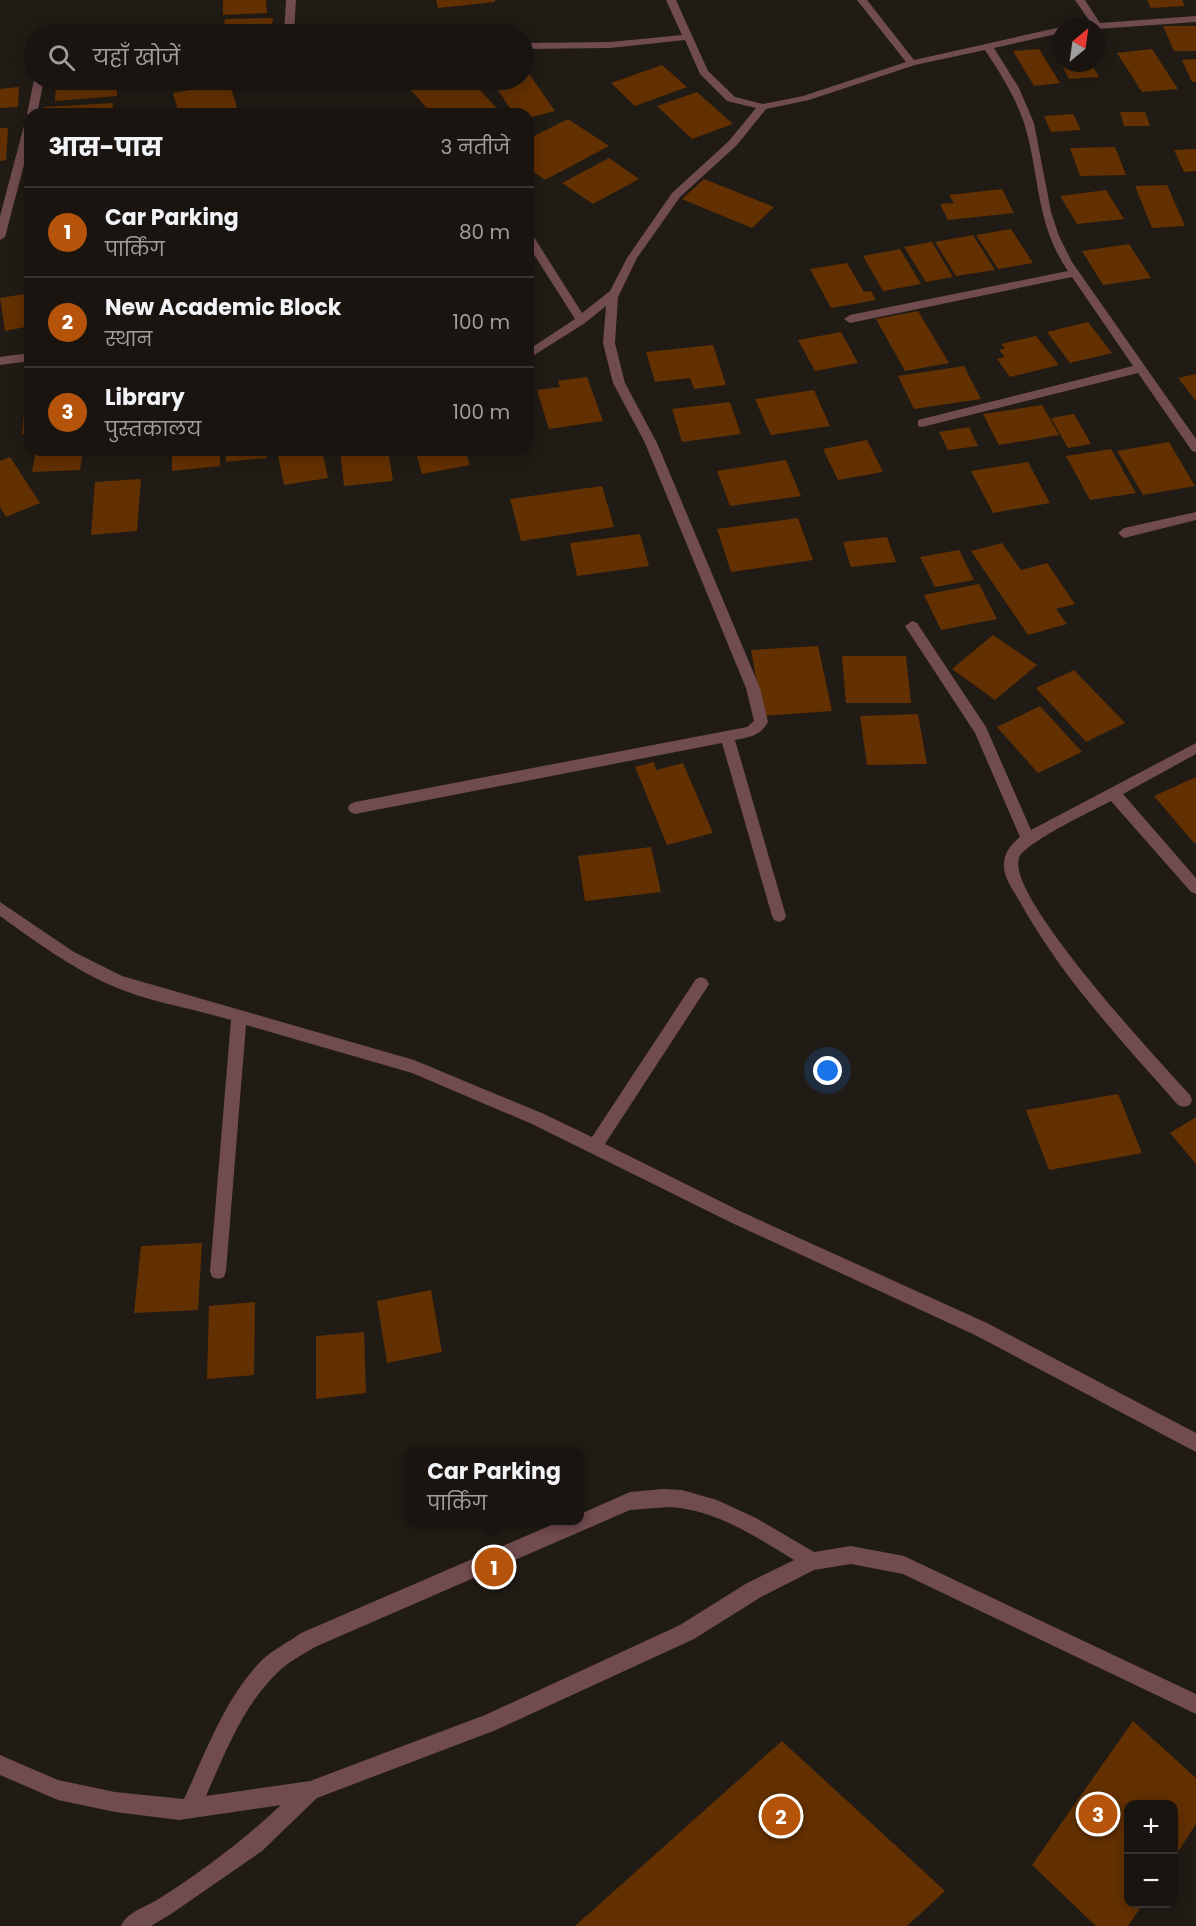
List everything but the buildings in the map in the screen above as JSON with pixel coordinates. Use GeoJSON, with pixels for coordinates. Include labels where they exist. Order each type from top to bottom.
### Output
{"type":"FeatureCollection","features":[{"type":"Feature","properties":{"kind":"street"},"geometry":{"type":"LineString","coordinates":[[290,24],[291,0]]}},
{"type":"Feature","properties":{"kind":"street"},"geometry":{"type":"LineString","coordinates":[[671,0],[704,72],[731,99],[763,107],[805,98],[912,63],[1052,32]]}},
{"type":"Feature","properties":{"kind":"street"},"geometry":{"type":"LineString","coordinates":[[862,0],[912,63]]}},
{"type":"Feature","properties":{"kind":"street"},"geometry":{"type":"LineString","coordinates":[[1080,0],[1092,18]]}},
{"type":"Feature","properties":{"kind":"street"},"geometry":{"type":"LineString","coordinates":[[1106,24],[1196,19]]}},
{"type":"Feature","properties":{"kind":"street"},"geometry":{"type":"LineString","coordinates":[[534,46],[610,45],[687,37]]}},
{"type":"Feature","properties":{"kind":"street"},"geometry":{"type":"LineString","coordinates":[[988,46],[1014,88],[1029,123],[1046,212],[1054,236],[1074,273],[1196,448]]}},
{"type":"Feature","properties":{"kind":"street"},"geometry":{"type":"LineString","coordinates":[[33,108],[37,90]]}},
{"type":"Feature","properties":{"kind":"street"},"geometry":{"type":"LineString","coordinates":[[355,808],[727,737],[750,732],[761,722],[753,688],[651,443],[619,383],[609,343],[614,293],[632,258],[665,208],[686,183],[734,143],[763,107]]}},
{"type":"Feature","properties":{"kind":"street"},"geometry":{"type":"LineString","coordinates":[[0,237],[24,145]]}},
{"type":"Feature","properties":{"kind":"street"},"geometry":{"type":"LineString","coordinates":[[534,245],[582,320]]}},
{"type":"Feature","properties":{"kind":"street"},"geometry":{"type":"LineString","coordinates":[[850,319],[1074,273]]}},
{"type":"Feature","properties":{"kind":"street"},"geometry":{"type":"LineString","coordinates":[[534,351],[582,320],[614,293]]}},
{"type":"Feature","properties":{"kind":"street"},"geometry":{"type":"LineString","coordinates":[[0,361],[24,358]]}},
{"type":"Feature","properties":{"kind":"street"},"geometry":{"type":"LineString","coordinates":[[922,423],[1142,368]]}},
{"type":"Feature","properties":{"kind":"street"},"geometry":{"type":"LineString","coordinates":[[1124,533],[1196,516]]}},
{"type":"Feature","properties":{"kind":"street"},"geometry":{"type":"LineString","coordinates":[[912,626],[981,731],[1028,839]]}},
{"type":"Feature","properties":{"kind":"street"},"geometry":{"type":"LineString","coordinates":[[727,737],[779,916]]}},
{"type":"Feature","properties":{"kind":"street"},"geometry":{"type":"LineString","coordinates":[[1184,1100],[1074,974],[1041,929],[1014,876],[1011,862],[1014,850],[1028,839],[1196,748]]}},
{"type":"Feature","properties":{"kind":"street"},"geometry":{"type":"LineString","coordinates":[[1113,793],[1196,888]]}},
{"type":"Feature","properties":{"kind":"street"},"geometry":{"type":"LineString","coordinates":[[0,908],[69,957],[117,981],[414,1067],[538,1119],[738,1218],[981,1329],[1196,1443]]}},
{"type":"Feature","properties":{"kind":"street"},"geometry":{"type":"LineString","coordinates":[[595,1146],[701,984]]}},
{"type":"Feature","properties":{"kind":"street"},"geometry":{"type":"LineString","coordinates":[[218,1271],[239,1016]]}},
{"type":"Feature","properties":{"kind":"street"},"geometry":{"type":"LineString","coordinates":[[584,1521],[630,1501],[680,1498],[749,1522],[812,1561]]}},
{"type":"Feature","properties":{"kind":"street"},"geometry":{"type":"LineString","coordinates":[[190,1809],[236,1713],[255,1682],[272,1664],[309,1640],[575,1525]]}},
{"type":"Feature","properties":{"kind":"street"},"geometry":{"type":"LineString","coordinates":[[0,1765],[58,1790],[116,1802],[179,1810],[310,1791],[499,1718],[687,1632],[754,1590],[812,1561],[851,1555],[904,1565],[1196,1704]]}},
{"type":"Feature","properties":{"kind":"street"},"geometry":{"type":"LineString","coordinates":[[131,1926],[164,1907],[255,1844],[310,1791]]}},
{"type":"Feature","properties":{"kind":"place","name":"Car Parking"},"geometry":{"type":"Point","coordinates":[494,1567]}},
{"type":"Feature","properties":{"kind":"place","name":"Library"},"geometry":{"type":"Point","coordinates":[1098,1814]}},
{"type":"Feature","properties":{"kind":"place","name":"New Academic Block"},"geometry":{"type":"Point","coordinates":[781,1816]}}]}
